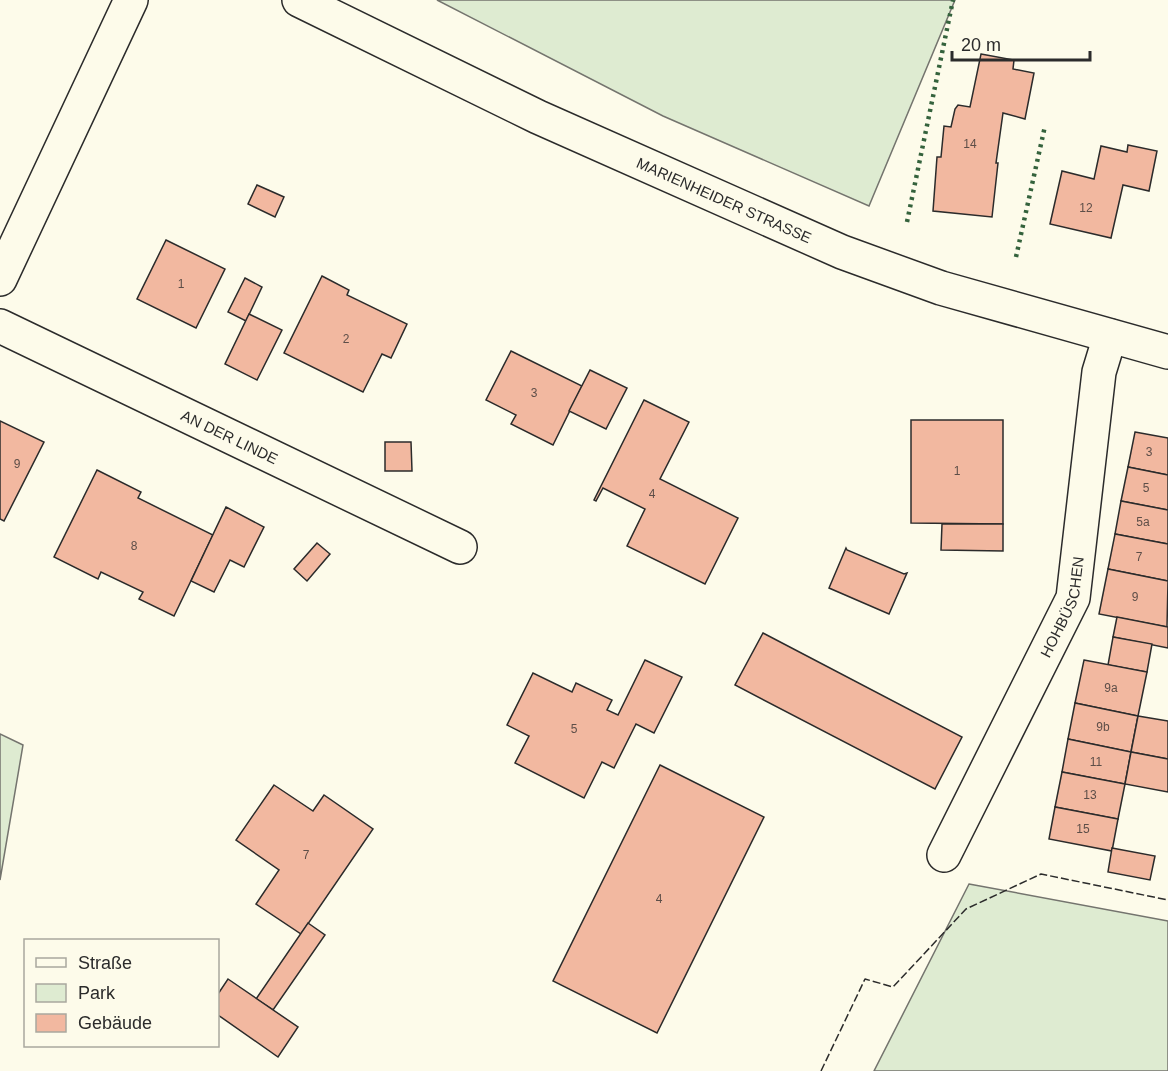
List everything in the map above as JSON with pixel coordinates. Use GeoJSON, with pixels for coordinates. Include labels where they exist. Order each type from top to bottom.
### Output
{"type":"FeatureCollection","features":[{"type":"Feature","properties":{"kind":"street"},"geometry":{"type":"LineString","coordinates":[[0,279],[131,0]]}},
{"type":"Feature","properties":{"kind":"street","name":"MARIENHEIDER STRASSE"},"geometry":{"type":"LineString","coordinates":[[299,0],[538,117],[842,252],[941,288],[1168,352]]}},
{"type":"Feature","properties":{"kind":"street","name":"AN DER LINDE"},"geometry":{"type":"LineString","coordinates":[[0,326],[460,547]]}},
{"type":"Feature","properties":{"kind":"street","name":"HOHBÜSCHEN"},"geometry":{"type":"LineString","coordinates":[[944,855],[1073,598],[1099,372],[1110,336]]}},
{"type":"Feature","properties":{"kind":"green space"},"geometry":{"type":"Polygon","coordinates":[[[437,0],[955,0],[869,206],[663,116],[437,0]]]}},
{"type":"Feature","properties":{"kind":"green space"},"geometry":{"type":"Polygon","coordinates":[[[0,734],[23,745],[0,880],[0,734]]]}},
{"type":"Feature","properties":{"kind":"green space"},"geometry":{"type":"Polygon","coordinates":[[[969,884],[1168,921],[1168,1071],[874,1071],[969,884]]]}},
{"type":"Feature","properties":{"kind":"building"},"geometry":{"type":"Polygon","coordinates":[[[981,54],[1014,60],[1013,69],[1034,73],[1025,119],[1003,113],[992,217],[933,211],[937,157],[941,157],[944,126],[951,127],[958,105],[970,107],[981,54]]]}},
{"type":"Feature","properties":{"kind":"building"},"geometry":{"type":"Polygon","coordinates":[[[1128,145],[1157,151],[1149,191],[1123,185],[1111,238],[1050,224],[1062,171],[1094,179],[1101,146],[1127,152],[1128,145]]]}},
{"type":"Feature","properties":{"kind":"building"},"geometry":{"type":"Polygon","coordinates":[[[257,185],[284,197],[275,217],[248,204],[257,185]]]}},
{"type":"Feature","properties":{"kind":"building"},"geometry":{"type":"Polygon","coordinates":[[[166,240],[225,269],[196,328],[137,299],[166,240]]]}},
{"type":"Feature","properties":{"kind":"building"},"geometry":{"type":"Polygon","coordinates":[[[322,276],[349,290],[347,295],[407,324],[391,358],[382,354],[363,392],[284,353],[322,276]]]}},
{"type":"Feature","properties":{"kind":"building"},"geometry":{"type":"Polygon","coordinates":[[[245,278],[262,287],[246,321],[228,312],[245,278]]]}},
{"type":"Feature","properties":{"kind":"building"},"geometry":{"type":"Polygon","coordinates":[[[249,314],[282,330],[257,380],[225,364],[249,314]]]}},
{"type":"Feature","properties":{"kind":"building"},"geometry":{"type":"Polygon","coordinates":[[[511,351],[582,386],[553,445],[511,424],[516,415],[486,400],[511,351]]]}},
{"type":"Feature","properties":{"kind":"building"},"geometry":{"type":"Polygon","coordinates":[[[590,370],[627,388],[606,429],[569,411],[590,370]]]}},
{"type":"Feature","properties":{"kind":"building"},"geometry":{"type":"Polygon","coordinates":[[[644,400],[689,422],[660,479],[738,518],[705,584],[627,546],[645,509],[603,488],[596,501],[594,500],[644,400]]]}},
{"type":"Feature","properties":{"kind":"building"},"geometry":{"type":"Polygon","coordinates":[[[911,420],[1003,420],[1003,524],[911,523],[911,420]]]}},
{"type":"Feature","properties":{"kind":"building"},"geometry":{"type":"Polygon","coordinates":[[[0,421],[44,442],[4,521],[0,519],[0,421]]]}},
{"type":"Feature","properties":{"kind":"building"},"geometry":{"type":"Polygon","coordinates":[[[1135,432],[1168,438],[1168,475],[1128,467],[1135,432]]]}},
{"type":"Feature","properties":{"kind":"building"},"geometry":{"type":"Polygon","coordinates":[[[385,442],[411,442],[412,471],[385,471],[385,442]]]}},
{"type":"Feature","properties":{"kind":"building"},"geometry":{"type":"Polygon","coordinates":[[[1128,467],[1168,475],[1168,510],[1121,501],[1128,467]]]}},
{"type":"Feature","properties":{"kind":"building"},"geometry":{"type":"Polygon","coordinates":[[[97,470],[141,492],[138,498],[213,535],[174,616],[139,599],[143,592],[101,572],[98,579],[54,557],[97,470]]]}},
{"type":"Feature","properties":{"kind":"building"},"geometry":{"type":"Polygon","coordinates":[[[1121,501],[1168,510],[1168,544],[1115,534],[1121,501]]]}},
{"type":"Feature","properties":{"kind":"building"},"geometry":{"type":"Polygon","coordinates":[[[226,507],[264,527],[244,567],[230,560],[214,592],[191,581],[226,507]]]}},
{"type":"Feature","properties":{"kind":"building"},"geometry":{"type":"Polygon","coordinates":[[[942,524],[1003,524],[1003,551],[941,550],[942,524]]]}},
{"type":"Feature","properties":{"kind":"building"},"geometry":{"type":"Polygon","coordinates":[[[1115,534],[1168,544],[1168,581],[1108,569],[1115,534]]]}},
{"type":"Feature","properties":{"kind":"building"},"geometry":{"type":"Polygon","coordinates":[[[317,543],[330,554],[307,581],[294,569],[317,543]]]}},
{"type":"Feature","properties":{"kind":"building"},"geometry":{"type":"Polygon","coordinates":[[[846,548],[904,574],[907,573],[889,614],[829,588],[846,548]]]}},
{"type":"Feature","properties":{"kind":"building"},"geometry":{"type":"Polygon","coordinates":[[[1108,569],[1168,581],[1167,627],[1099,614],[1108,569]]]}},
{"type":"Feature","properties":{"kind":"building"},"geometry":{"type":"Polygon","coordinates":[[[1117,617],[1168,627],[1168,648],[1113,637],[1117,617]]]}},
{"type":"Feature","properties":{"kind":"building"},"geometry":{"type":"Polygon","coordinates":[[[763,633],[962,737],[935,789],[735,685],[763,633]]]}},
{"type":"Feature","properties":{"kind":"building"},"geometry":{"type":"Polygon","coordinates":[[[1113,637],[1152,644],[1147,672],[1108,665],[1113,637]]]}},
{"type":"Feature","properties":{"kind":"building"},"geometry":{"type":"Polygon","coordinates":[[[645,660],[682,677],[654,733],[636,724],[614,768],[602,762],[584,798],[515,763],[529,736],[507,725],[533,673],[572,692],[576,683],[612,700],[607,710],[618,715],[645,660]]]}},
{"type":"Feature","properties":{"kind":"building"},"geometry":{"type":"Polygon","coordinates":[[[1084,660],[1147,672],[1138,716],[1075,703],[1084,660]]]}},
{"type":"Feature","properties":{"kind":"building"},"geometry":{"type":"Polygon","coordinates":[[[1075,703],[1138,716],[1131,752],[1068,739],[1075,703]]]}},
{"type":"Feature","properties":{"kind":"building"},"geometry":{"type":"Polygon","coordinates":[[[1138,716],[1168,721],[1168,759],[1131,752],[1138,716]]]}},
{"type":"Feature","properties":{"kind":"building"},"geometry":{"type":"Polygon","coordinates":[[[1068,739],[1131,752],[1125,784],[1062,772],[1068,739]]]}},
{"type":"Feature","properties":{"kind":"building"},"geometry":{"type":"Polygon","coordinates":[[[1131,752],[1168,759],[1168,792],[1125,784],[1131,752]]]}},
{"type":"Feature","properties":{"kind":"building"},"geometry":{"type":"Polygon","coordinates":[[[660,765],[764,817],[657,1033],[553,981],[660,765]]]}},
{"type":"Feature","properties":{"kind":"building"},"geometry":{"type":"Polygon","coordinates":[[[1062,772],[1125,784],[1118,819],[1055,807],[1062,772]]]}},
{"type":"Feature","properties":{"kind":"building"},"geometry":{"type":"Polygon","coordinates":[[[274,785],[313,811],[324,795],[373,829],[301,934],[256,904],[279,870],[236,840],[274,785]]]}},
{"type":"Feature","properties":{"kind":"building"},"geometry":{"type":"Polygon","coordinates":[[[1055,807],[1118,819],[1112,851],[1049,839],[1055,807]]]}},
{"type":"Feature","properties":{"kind":"building"},"geometry":{"type":"Polygon","coordinates":[[[1112,848],[1155,856],[1150,880],[1108,872],[1112,848]]]}},
{"type":"Feature","properties":{"kind":"building"},"geometry":{"type":"Polygon","coordinates":[[[308,923],[325,935],[273,1010],[256,999],[308,923]]]}},
{"type":"Feature","properties":{"kind":"building"},"geometry":{"type":"Polygon","coordinates":[[[228,979],[298,1027],[278,1057],[219,1016],[219,992],[228,979]]]}},
{"type":"Feature","properties":{"kind":"hedge"},"geometry":{"type":"LineString","coordinates":[[907,222],[953,0]]}},
{"type":"Feature","properties":{"kind":"hedge"},"geometry":{"type":"LineString","coordinates":[[1016,257],[1045,126]]}},
{"type":"Feature","properties":{"kind":"fence"},"geometry":{"type":"LineString","coordinates":[[821,1071],[865,979],[893,987],[966,909],[1041,874],[1168,900]]}}]}
